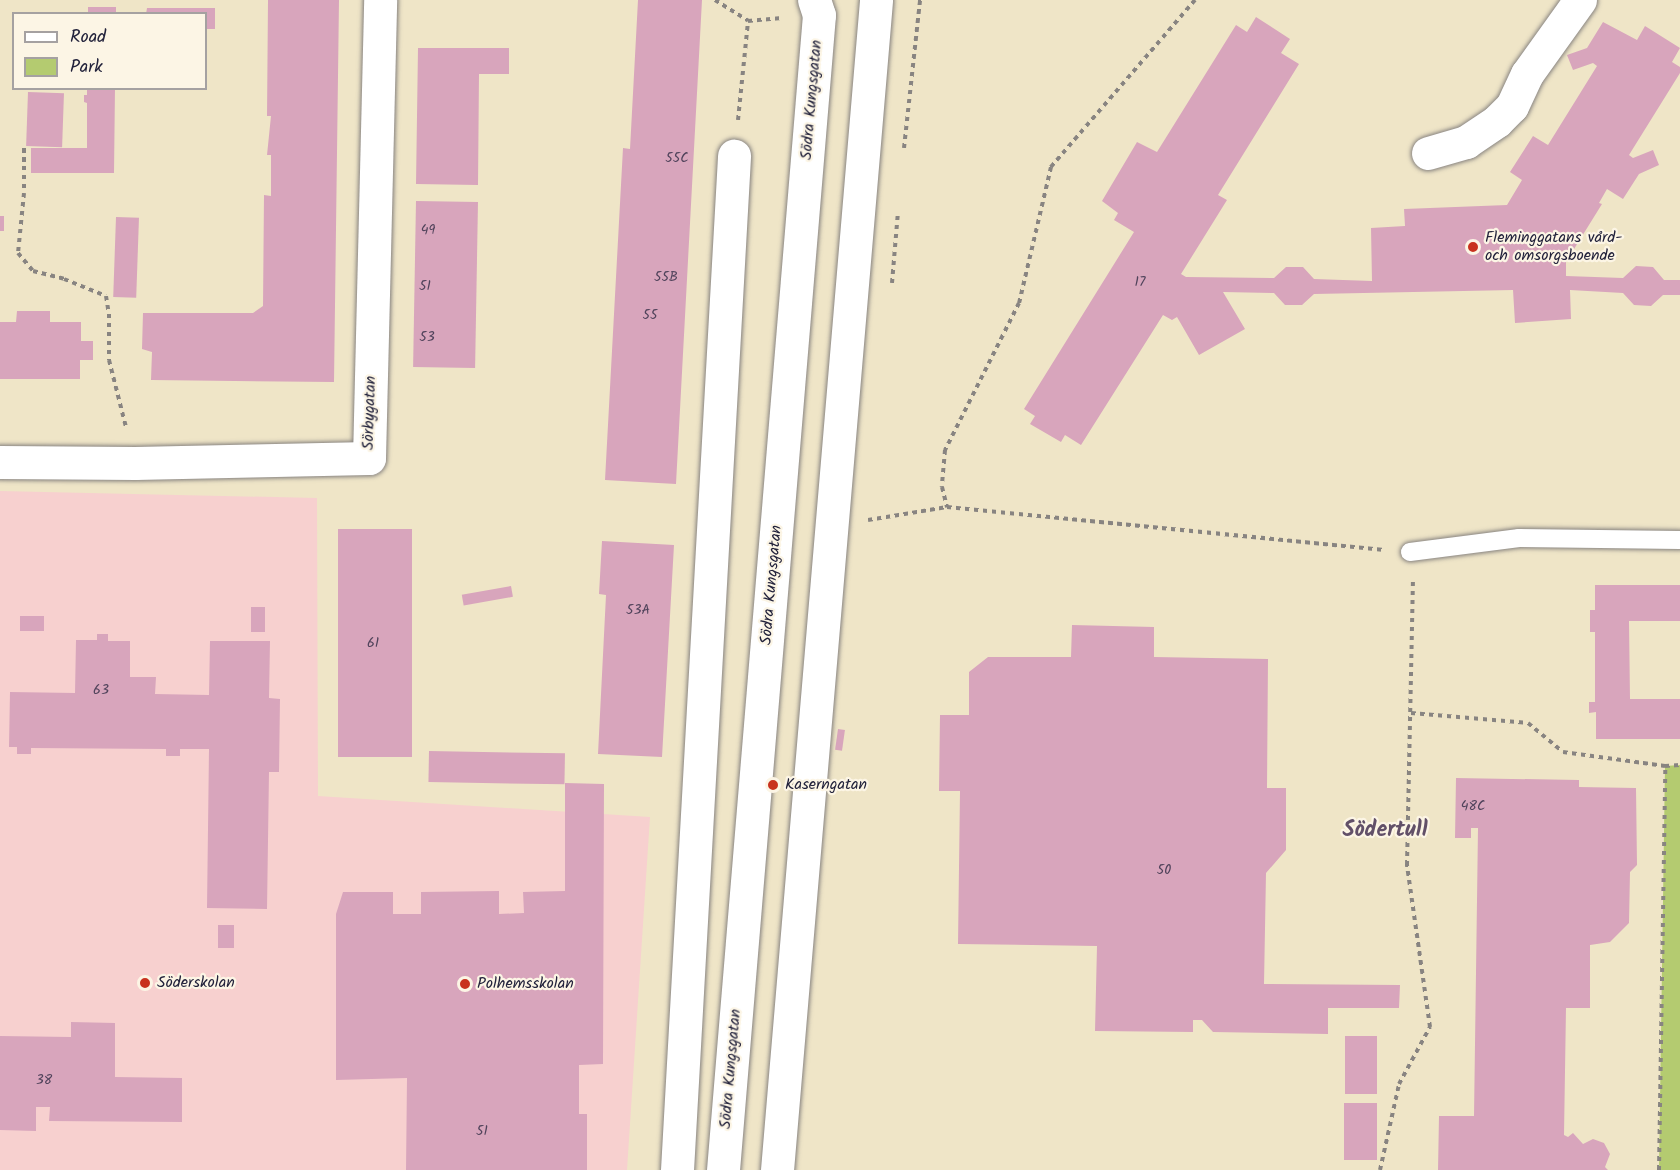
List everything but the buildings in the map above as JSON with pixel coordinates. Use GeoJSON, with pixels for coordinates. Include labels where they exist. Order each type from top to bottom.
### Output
{"type":"FeatureCollection","features":[{"type":"Feature","properties":{"kind":"main road","name":"Sörbygatan"},"geometry":{"type":"LineString","coordinates":[[0,462],[135,463],[369,458],[380,0]]}},
{"type":"Feature","properties":{"kind":"main road","name":"Södra Kungsgatan"},"geometry":{"type":"LineString","coordinates":[[723,1170],[819,15],[814,0]]}},
{"type":"Feature","properties":{"kind":"main road"},"geometry":{"type":"LineString","coordinates":[[777,1170],[876,0]]}},
{"type":"Feature","properties":{"kind":"main road"},"geometry":{"type":"LineString","coordinates":[[1428,153],[1466,142],[1505,114],[1512,106],[1527,74],[1580,0]]}},
{"type":"Feature","properties":{"kind":"main road"},"geometry":{"type":"LineString","coordinates":[[677,1170],[734,156]]}},
{"type":"Feature","properties":{"kind":"lane"},"geometry":{"type":"LineString","coordinates":[[1410,552],[1519,538],[1680,540]]}},
{"type":"Feature","properties":{"kind":"path"},"geometry":{"type":"LineString","coordinates":[[716,0],[748,21]]}},
{"type":"Feature","properties":{"kind":"path"},"geometry":{"type":"LineString","coordinates":[[947,507],[942,487],[945,450],[1019,303],[1051,167],[1195,0]]}},
{"type":"Feature","properties":{"kind":"path"},"geometry":{"type":"LineString","coordinates":[[24,148],[24,193],[18,253],[33,271],[64,279],[106,296],[109,314],[109,360],[135,463]]}},
{"type":"Feature","properties":{"kind":"path"},"geometry":{"type":"LineString","coordinates":[[868,520],[947,507],[1410,552],[1414,586],[1407,865],[1430,1027],[1399,1084],[1380,1170]]}},
{"type":"Feature","properties":{"kind":"path"},"geometry":{"type":"LineString","coordinates":[[1411,713],[1528,723],[1563,752],[1665,766],[1680,765]]}},
{"type":"Feature","properties":{"kind":"path"},"geometry":{"type":"LineString","coordinates":[[1659,1170],[1665,766]]}},
{"type":"Feature","properties":{"kind":"shaded area","name":"Söderskolan"},"geometry":{"type":"Polygon","coordinates":[[[0,491],[317,498],[318,796],[650,817],[627,1170],[0,1170],[0,491]]]}},
{"type":"Feature","properties":{"kind":"green space"},"geometry":{"type":"Polygon","coordinates":[[[1680,765],[1680,1170],[1659,1170],[1665,766],[1680,765]]]}},
{"type":"Feature","properties":{"kind":"place","name":"Fleminggatans vård- och omsorgsboende"},"geometry":{"type":"Point","coordinates":[1473,247]}},
{"type":"Feature","properties":{"kind":"place","name":"Kaserngatan"},"geometry":{"type":"Point","coordinates":[773,785]}},
{"type":"Feature","properties":{"kind":"place","name":"Söderskolan"},"geometry":{"type":"Point","coordinates":[145,983]}},
{"type":"Feature","properties":{"kind":"place","name":"Polhemsskolan"},"geometry":{"type":"Point","coordinates":[465,984]}},
{"type":"Feature","properties":{"kind":"district","name":"Södertull"},"geometry":{"type":"Point","coordinates":[1385,831]}}]}
